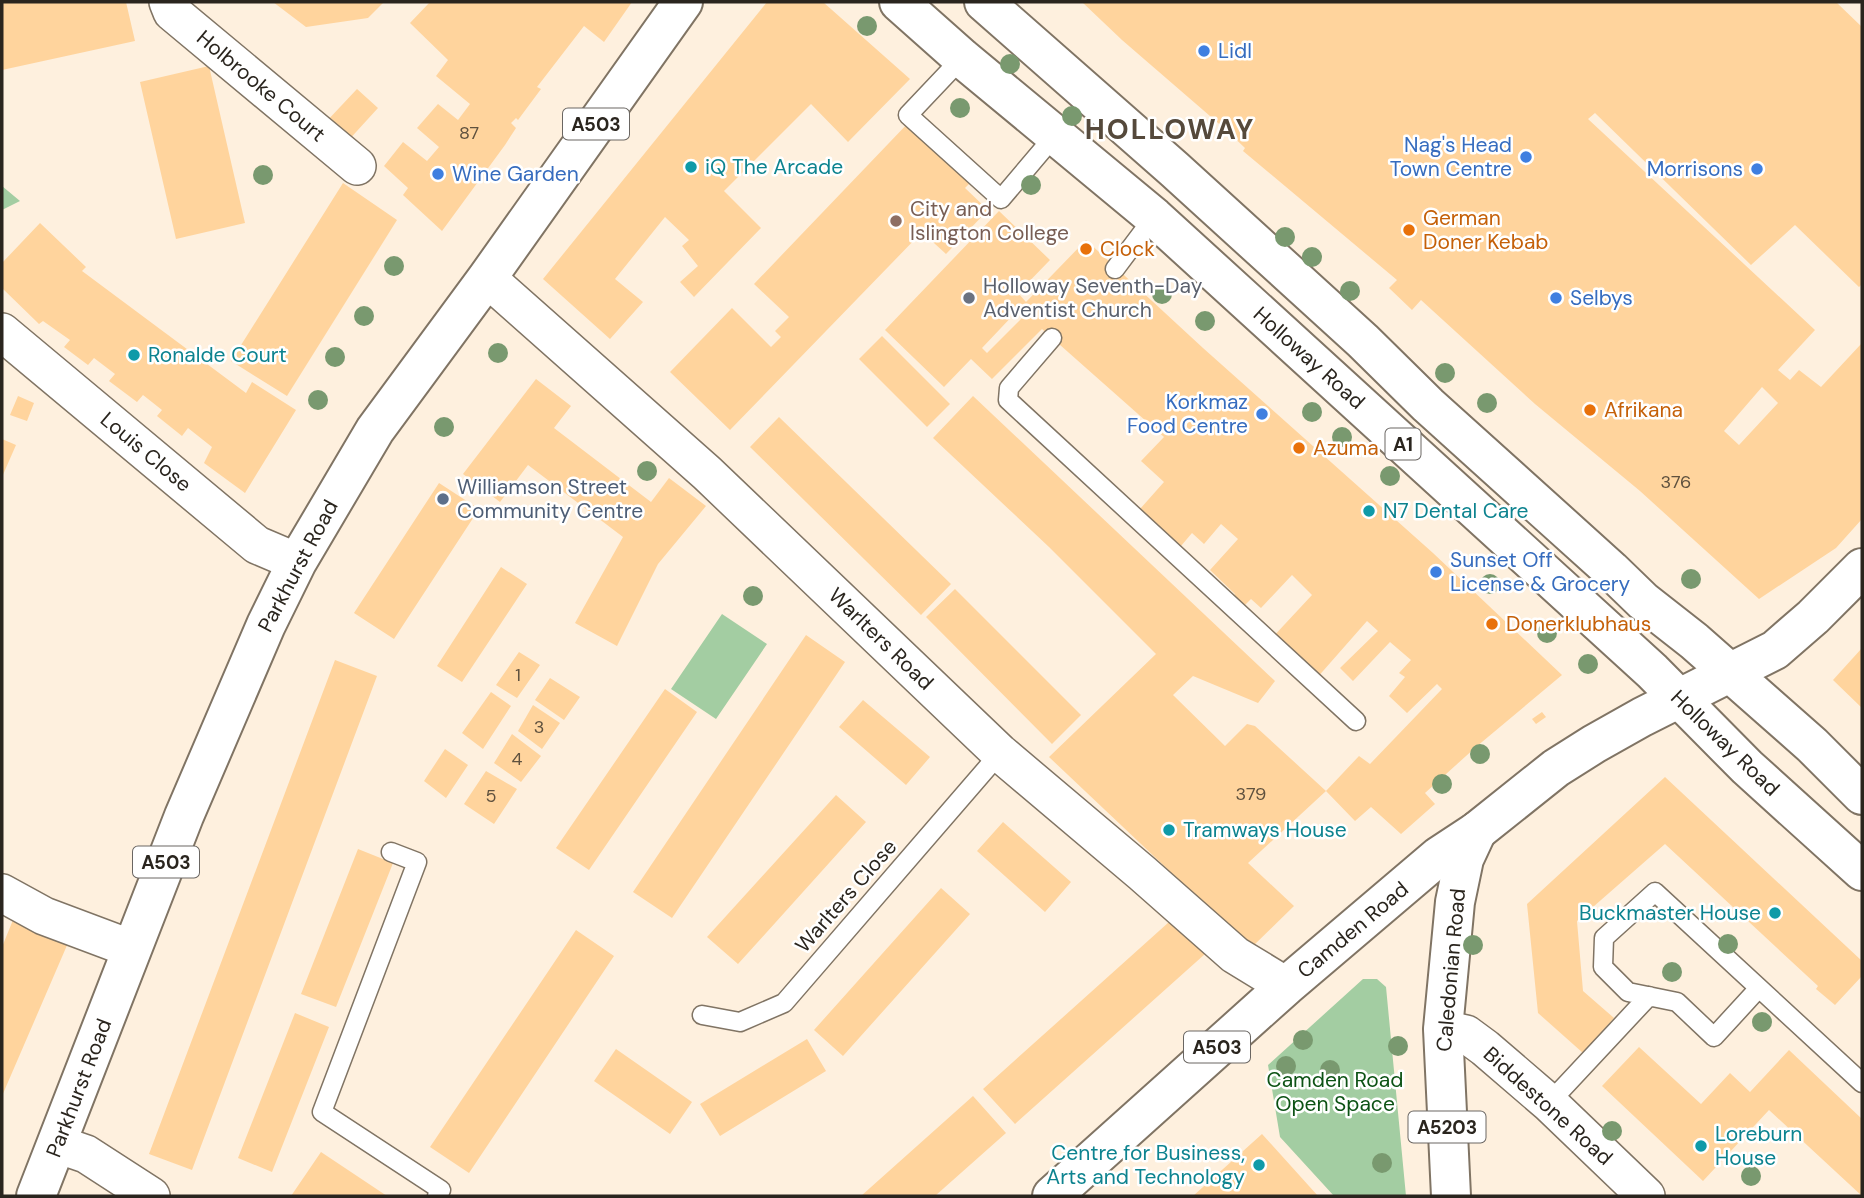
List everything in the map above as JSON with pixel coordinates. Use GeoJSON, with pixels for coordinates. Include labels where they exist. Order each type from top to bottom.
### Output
{"type":"FeatureCollection","features":[{"type":"Feature","properties":{"kind":"main road","name":"Parkhurst Road"},"geometry":{"type":"LineString","coordinates":[[36,1196],[225,719],[297,562],[375,429],[487,278],[683,2]]}},
{"type":"Feature","properties":{"kind":"main road","name":"Holloway Road"},"geometry":{"type":"LineString","coordinates":[[899,2],[962,58],[1154,216],[1652,671],[1747,767],[1862,871]]}},
{"type":"Feature","properties":{"kind":"main road","name":"A1"},"geometry":{"type":"LineString","coordinates":[[984,2],[1354,332],[1428,405],[1643,601],[1694,641],[1812,745],[1862,794]]}},
{"type":"Feature","properties":{"kind":"main road","name":"A503"},"geometry":{"type":"LineString","coordinates":[[1680,699],[1775,650],[1862,568]]}},
{"type":"Feature","properties":{"kind":"main road","name":"Camden Road"},"geometry":{"type":"LineString","coordinates":[[1052,1196],[1286,986],[1439,856],[1477,831],[1566,762],[1642,717],[1680,699]]}},
{"type":"Feature","properties":{"kind":"main road","name":"Caledonian Road"},"geometry":{"type":"LineString","coordinates":[[1451,1196],[1443,1029],[1455,902],[1461,872],[1477,831]]}},
{"type":"Feature","properties":{"kind":"street","name":"Holbrooke Court"},"geometry":{"type":"LineString","coordinates":[[168,2],[173,12],[357,166]]}},
{"type":"Feature","properties":{"kind":"street","name":"Warlters Road"},"geometry":{"type":"LineString","coordinates":[[487,278],[707,473],[1000,753],[1235,955],[1286,986]]}},
{"type":"Feature","properties":{"kind":"street","name":"Louis Close"},"geometry":{"type":"LineString","coordinates":[[2,332],[257,545],[297,562]]}},
{"type":"Feature","properties":{"kind":"street"},"geometry":{"type":"LineString","coordinates":[[2,893],[44,916],[132,949]]}},
{"type":"Feature","properties":{"kind":"street","name":"Biddestone Road"},"geometry":{"type":"LineString","coordinates":[[1443,1029],[1466,1034],[1549,1103],[1646,1196]]}},
{"type":"Feature","properties":{"kind":"street"},"geometry":{"type":"LineString","coordinates":[[57,1144],[86,1154],[150,1196]]}},
{"type":"Feature","properties":{"kind":"lane"},"geometry":{"type":"LineString","coordinates":[[962,58],[908,115],[1001,199],[1056,134]]}},
{"type":"Feature","properties":{"kind":"lane"},"geometry":{"type":"LineString","coordinates":[[1115,269],[1154,216]]}},
{"type":"Feature","properties":{"kind":"lane"},"geometry":{"type":"LineString","coordinates":[[1052,338],[1009,388],[1009,400],[1356,721]]}},
{"type":"Feature","properties":{"kind":"lane","name":"Warlters Close"},"geometry":{"type":"LineString","coordinates":[[702,1015],[740,1021],[784,1003],[1000,753]]}},
{"type":"Feature","properties":{"kind":"lane"},"geometry":{"type":"LineString","coordinates":[[391,852],[417,862],[322,1112],[441,1190],[437,1196]]}},
{"type":"Feature","properties":{"kind":"lane"},"geometry":{"type":"LineString","coordinates":[[1758,989],[1714,1037],[1677,1002],[1628,992],[1603,967],[1604,938],[1655,892],[1862,1083]]}},
{"type":"Feature","properties":{"kind":"lane"},"geometry":{"type":"LineString","coordinates":[[1549,1103],[1649,996]]}},
{"type":"Feature","properties":{"kind":"green space"},"geometry":{"type":"Polygon","coordinates":[[[2,186],[20,201],[2,210],[2,186]]]}},
{"type":"Feature","properties":{"kind":"green space"},"geometry":{"type":"Polygon","coordinates":[[[722,614],[767,644],[716,719],[671,689],[722,614]]]}},
{"type":"Feature","properties":{"kind":"green space","name":"Camden Road Open Space"},"geometry":{"type":"Polygon","coordinates":[[[1363,979],[1377,979],[1386,987],[1406,1196],[1334,1196],[1280,1137],[1268,1065],[1363,979]]]}},
{"type":"Feature","properties":{"kind":"building"},"geometry":{"type":"Polygon","coordinates":[[[2,2],[126,2],[135,41],[2,70],[2,2]]]}},
{"type":"Feature","properties":{"kind":"building"},"geometry":{"type":"Polygon","coordinates":[[[273,2],[384,2],[368,18],[306,27],[273,2]]]}},
{"type":"Feature","properties":{"kind":"building"},"geometry":{"type":"Polygon","coordinates":[[[430,2],[632,2],[604,42],[584,26],[537,87],[541,89],[518,120],[516,118],[511,123],[516,128],[442,231],[403,195],[408,188],[384,166],[403,142],[427,161],[439,147],[417,128],[438,104],[458,120],[470,104],[436,76],[448,60],[410,23],[430,2]]]}},
{"type":"Feature","properties":{"kind":"building","name":"iQ The Arcade"},"geometry":{"type":"Polygon","coordinates":[[[767,2],[823,2],[910,79],[848,142],[811,104],[724,191],[761,228],[694,297],[680,282],[698,266],[682,246],[689,240],[665,217],[615,279],[643,302],[610,339],[543,279],[767,2]]]}},
{"type":"Feature","properties":{"kind":"building"},"geometry":{"type":"Polygon","coordinates":[[[1082,2],[1836,2],[1862,27],[1862,284],[1859,287],[1795,225],[1751,265],[1595,113],[1588,119],[1815,330],[1778,370],[1790,380],[1799,370],[1821,387],[1862,343],[1862,519],[1836,548],[1759,599],[1640,491],[1535,404],[1421,300],[1412,310],[1389,288],[1397,280],[1243,151],[1245,148],[1225,129],[1082,2]],[[1762,387],[1724,431],[1739,445],[1778,403],[1762,387]]]}},
{"type":"Feature","properties":{"kind":"building"},"geometry":{"type":"Polygon","coordinates":[[[209,66],[245,223],[176,239],[140,82],[209,66]]]}},
{"type":"Feature","properties":{"kind":"building"},"geometry":{"type":"Polygon","coordinates":[[[357,89],[378,108],[346,143],[325,123],[357,89]]]}},
{"type":"Feature","properties":{"kind":"building","name":"City and Islington College"},"geometry":{"type":"Polygon","coordinates":[[[911,120],[973,180],[965,188],[988,210],[946,254],[922,232],[730,430],[670,372],[732,308],[771,347],[781,337],[775,331],[789,317],[754,284],[911,120]]]}},
{"type":"Feature","properties":{"kind":"building"},"geometry":{"type":"Polygon","coordinates":[[[343,183],[397,220],[287,396],[231,361],[343,183]]]}},
{"type":"Feature","properties":{"kind":"building"},"geometry":{"type":"Polygon","coordinates":[[[999,211],[1050,260],[1018,293],[1026,302],[1086,240],[1433,553],[1562,675],[1425,793],[1435,804],[1401,834],[1371,807],[1355,821],[1326,791],[1359,756],[1370,764],[1442,689],[1437,684],[1407,713],[1389,696],[1405,677],[1399,673],[1411,660],[1390,642],[1353,681],[1340,668],[1378,631],[1367,621],[1316,679],[1271,639],[1312,595],[1292,575],[1261,608],[1251,599],[1243,607],[1232,598],[1235,594],[1210,570],[1238,539],[1221,524],[1204,544],[1192,533],[1181,546],[1140,509],[1164,482],[1141,461],[1164,437],[1042,329],[992,379],[971,359],[944,387],[885,330],[999,211]],[[1020,308],[982,348],[987,353],[1027,313],[1020,308]]]}},
{"type":"Feature","properties":{"kind":"building","name":"Ronalde Court"},"geometry":{"type":"Polygon","coordinates":[[[40,223],[86,267],[82,271],[246,393],[252,382],[296,410],[245,493],[204,463],[212,447],[188,428],[182,436],[157,416],[162,410],[143,395],[137,402],[109,381],[115,374],[94,358],[88,365],[64,347],[70,340],[43,321],[39,324],[2,288],[2,263],[40,223]]]}},
{"type":"Feature","properties":{"kind":"building"},"geometry":{"type":"Polygon","coordinates":[[[882,336],[950,404],[927,427],[859,359],[882,336]]]}},
{"type":"Feature","properties":{"kind":"building"},"geometry":{"type":"Polygon","coordinates":[[[536,379],[571,406],[554,428],[651,502],[669,478],[706,506],[658,564],[617,646],[575,623],[623,537],[528,465],[500,502],[463,474],[536,379]]]}},
{"type":"Feature","properties":{"kind":"building"},"geometry":{"type":"Polygon","coordinates":[[[18,396],[34,403],[27,421],[10,415],[18,396]]]}},
{"type":"Feature","properties":{"kind":"building"},"geometry":{"type":"Polygon","coordinates":[[[973,396],[1275,681],[1258,703],[1193,676],[1173,695],[1225,746],[1247,724],[1255,726],[1326,791],[1248,863],[1294,906],[1251,948],[1049,757],[1156,654],[1049,547],[933,438],[973,396]]]}},
{"type":"Feature","properties":{"kind":"building"},"geometry":{"type":"Polygon","coordinates":[[[779,417],[951,584],[921,615],[750,447],[779,417]]]}},
{"type":"Feature","properties":{"kind":"building"},"geometry":{"type":"Polygon","coordinates":[[[2,439],[16,445],[2,477],[2,439]]]}},
{"type":"Feature","properties":{"kind":"building"},"geometry":{"type":"Polygon","coordinates":[[[439,483],[479,509],[394,639],[354,613],[439,483]]]}},
{"type":"Feature","properties":{"kind":"building"},"geometry":{"type":"Polygon","coordinates":[[[501,567],[527,584],[462,682],[437,666],[501,567]]]}},
{"type":"Feature","properties":{"kind":"building"},"geometry":{"type":"Polygon","coordinates":[[[955,589],[1081,715],[1052,744],[926,617],[955,589]]]}},
{"type":"Feature","properties":{"kind":"building"},"geometry":{"type":"Polygon","coordinates":[[[806,635],[845,662],[672,918],[633,892],[806,635]]]}},
{"type":"Feature","properties":{"kind":"building"},"geometry":{"type":"Polygon","coordinates":[[[1862,648],[1862,708],[1833,680],[1862,648]]]}},
{"type":"Feature","properties":{"kind":"building"},"geometry":{"type":"Polygon","coordinates":[[[519,652],[540,665],[517,698],[496,685],[519,652]]]}},
{"type":"Feature","properties":{"kind":"building"},"geometry":{"type":"Polygon","coordinates":[[[335,660],[377,676],[192,1170],[149,1154],[335,660]]]}},
{"type":"Feature","properties":{"kind":"building"},"geometry":{"type":"Polygon","coordinates":[[[550,678],[580,697],[564,720],[535,700],[550,678]]]}},
{"type":"Feature","properties":{"kind":"building"},"geometry":{"type":"Polygon","coordinates":[[[665,689],[697,712],[589,870],[556,848],[665,689]]]}},
{"type":"Feature","properties":{"kind":"building"},"geometry":{"type":"Polygon","coordinates":[[[491,692],[511,706],[483,749],[462,733],[491,692]]]}},
{"type":"Feature","properties":{"kind":"building"},"geometry":{"type":"Polygon","coordinates":[[[863,700],[930,757],[906,785],[839,727],[863,700]]]}},
{"type":"Feature","properties":{"kind":"building"},"geometry":{"type":"Polygon","coordinates":[[[533,705],[560,723],[542,749],[518,731],[533,705]]]}},
{"type":"Feature","properties":{"kind":"building"},"geometry":{"type":"Polygon","coordinates":[[[1542,712],[1546,717],[1536,724],[1532,719],[1542,712]]]}},
{"type":"Feature","properties":{"kind":"building"},"geometry":{"type":"Polygon","coordinates":[[[512,734],[541,756],[521,782],[494,763],[512,734]]]}},
{"type":"Feature","properties":{"kind":"building"},"geometry":{"type":"Polygon","coordinates":[[[445,749],[468,765],[446,798],[424,781],[445,749]]]}},
{"type":"Feature","properties":{"kind":"building"},"geometry":{"type":"Polygon","coordinates":[[[486,771],[517,789],[494,824],[464,804],[486,771]]]}},
{"type":"Feature","properties":{"kind":"building","name":"Buckmaster House"},"geometry":{"type":"Polygon","coordinates":[[[1665,777],[1862,961],[1862,976],[1835,1005],[1816,989],[1818,986],[1665,844],[1577,921],[1583,991],[1614,1018],[1583,1053],[1538,1013],[1527,904],[1665,777]]]}},
{"type":"Feature","properties":{"kind":"building"},"geometry":{"type":"Polygon","coordinates":[[[836,795],[866,822],[738,964],[707,937],[836,795]]]}},
{"type":"Feature","properties":{"kind":"building"},"geometry":{"type":"Polygon","coordinates":[[[1003,822],[1071,882],[1045,912],[977,851],[1003,822]]]}},
{"type":"Feature","properties":{"kind":"building"},"geometry":{"type":"Polygon","coordinates":[[[358,849],[393,863],[336,1007],[301,994],[358,849]]]}},
{"type":"Feature","properties":{"kind":"building"},"geometry":{"type":"Polygon","coordinates":[[[941,888],[970,914],[843,1056],[814,1030],[941,888]]]}},
{"type":"Feature","properties":{"kind":"building"},"geometry":{"type":"Polygon","coordinates":[[[13,920],[68,943],[2,1096],[2,947],[13,920]]]}},
{"type":"Feature","properties":{"kind":"building"},"geometry":{"type":"Polygon","coordinates":[[[1169,922],[1205,954],[1015,1124],[983,1089],[1169,922]]]}},
{"type":"Feature","properties":{"kind":"building"},"geometry":{"type":"Polygon","coordinates":[[[576,930],[614,956],[469,1173],[430,1147],[576,930]]]}},
{"type":"Feature","properties":{"kind":"building"},"geometry":{"type":"Polygon","coordinates":[[[295,1013],[329,1027],[272,1172],[238,1158],[295,1013]]]}},
{"type":"Feature","properties":{"kind":"building"},"geometry":{"type":"Polygon","coordinates":[[[807,1039],[826,1071],[720,1136],[700,1104],[807,1039]]]}},
{"type":"Feature","properties":{"kind":"building"},"geometry":{"type":"Polygon","coordinates":[[[1639,1047],[1701,1104],[1730,1073],[1750,1092],[1789,1050],[1862,1119],[1862,1196],[1769,1110],[1703,1181],[1602,1086],[1639,1047]]]}},
{"type":"Feature","properties":{"kind":"building"},"geometry":{"type":"Polygon","coordinates":[[[616,1049],[692,1102],[670,1134],[594,1081],[616,1049]]]}},
{"type":"Feature","properties":{"kind":"building"},"geometry":{"type":"Polygon","coordinates":[[[973,1096],[1006,1133],[935,1196],[861,1196],[973,1096]]]}},
{"type":"Feature","properties":{"kind":"building","name":"Centre for Business, Arts and Technology"},"geometry":{"type":"Polygon","coordinates":[[[1262,1134],[1318,1196],[1193,1196],[1262,1134]]]}},
{"type":"Feature","properties":{"kind":"building"},"geometry":{"type":"Polygon","coordinates":[[[321,1152],[387,1196],[291,1196],[321,1152]]]}},
{"type":"Feature","properties":{"kind":"place","name":"Lidl"},"geometry":{"type":"Point","coordinates":[1204,51]}},
{"type":"Feature","properties":{"kind":"place","name":"Nag's Head Town Centre"},"geometry":{"type":"Point","coordinates":[1526,157]}},
{"type":"Feature","properties":{"kind":"place","name":"iQ The Arcade"},"geometry":{"type":"Point","coordinates":[691,167]}},
{"type":"Feature","properties":{"kind":"place","name":"Morrisons"},"geometry":{"type":"Point","coordinates":[1757,169]}},
{"type":"Feature","properties":{"kind":"place","name":"Wine Garden"},"geometry":{"type":"Point","coordinates":[438,174]}},
{"type":"Feature","properties":{"kind":"place","name":"City and Islington College"},"geometry":{"type":"Point","coordinates":[896,221]}},
{"type":"Feature","properties":{"kind":"place","name":"German Doner Kebab"},"geometry":{"type":"Point","coordinates":[1409,230]}},
{"type":"Feature","properties":{"kind":"place","name":"Clock"},"geometry":{"type":"Point","coordinates":[1086,249]}},
{"type":"Feature","properties":{"kind":"place","name":"Holloway Seventh-Day Adventist Church"},"geometry":{"type":"Point","coordinates":[969,298]}},
{"type":"Feature","properties":{"kind":"place","name":"Selbys"},"geometry":{"type":"Point","coordinates":[1556,298]}},
{"type":"Feature","properties":{"kind":"place","name":"Ronalde Court"},"geometry":{"type":"Point","coordinates":[134,355]}},
{"type":"Feature","properties":{"kind":"place","name":"Afrikana"},"geometry":{"type":"Point","coordinates":[1590,410]}},
{"type":"Feature","properties":{"kind":"place","name":"Korkmaz Food Centre"},"geometry":{"type":"Point","coordinates":[1262,414]}},
{"type":"Feature","properties":{"kind":"place","name":"Azuma"},"geometry":{"type":"Point","coordinates":[1299,448]}},
{"type":"Feature","properties":{"kind":"place","name":"Williamson Street Community Centre"},"geometry":{"type":"Point","coordinates":[443,499]}},
{"type":"Feature","properties":{"kind":"place","name":"N7 Dental Care"},"geometry":{"type":"Point","coordinates":[1369,511]}},
{"type":"Feature","properties":{"kind":"place","name":"Sunset Off License & Grocery"},"geometry":{"type":"Point","coordinates":[1436,572]}},
{"type":"Feature","properties":{"kind":"place","name":"Donerklubhaus"},"geometry":{"type":"Point","coordinates":[1492,624]}},
{"type":"Feature","properties":{"kind":"place","name":"Tramways House"},"geometry":{"type":"Point","coordinates":[1169,830]}},
{"type":"Feature","properties":{"kind":"place","name":"Buckmaster House"},"geometry":{"type":"Point","coordinates":[1775,913]}},
{"type":"Feature","properties":{"kind":"place","name":"Loreburn House"},"geometry":{"type":"Point","coordinates":[1701,1146]}},
{"type":"Feature","properties":{"kind":"place","name":"Centre for Business, Arts and Technology"},"geometry":{"type":"Point","coordinates":[1259,1165]}},
{"type":"Feature","properties":{"kind":"district","name":"HOLLOWAY"},"geometry":{"type":"Point","coordinates":[1170,129]}}]}
